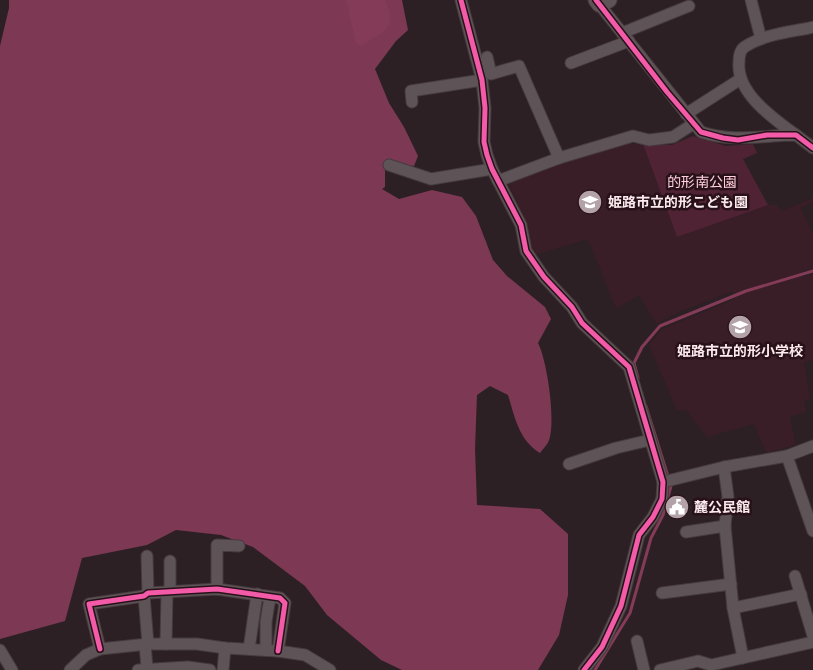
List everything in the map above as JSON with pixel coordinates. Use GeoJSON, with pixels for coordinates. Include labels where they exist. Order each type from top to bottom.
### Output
{"type":"FeatureCollection","features":[{"type":"Feature","properties":{"kind":"street"},"geometry":{"type":"LineString","coordinates":[[461,0],[482,80],[485,108],[484,142],[492,169],[521,224],[526,251],[544,277],[572,307],[582,323],[629,367],[663,482],[662,499],[653,517],[639,535],[621,606],[602,647],[584,670]]}},
{"type":"Feature","properties":{"kind":"street"},"geometry":{"type":"LineString","coordinates":[[750,0],[761,38]]}},
{"type":"Feature","properties":{"kind":"street"},"geometry":{"type":"LineString","coordinates":[[602,1],[625,37],[701,132],[738,140],[767,135],[796,135]]}},
{"type":"Feature","properties":{"kind":"street"},"geometry":{"type":"LineString","coordinates":[[571,63],[689,6]]}},
{"type":"Feature","properties":{"kind":"street"},"geometry":{"type":"LineString","coordinates":[[813,27],[761,38],[744,46],[739,55],[739,80],[768,115],[813,148]]}},
{"type":"Feature","properties":{"kind":"street"},"geometry":{"type":"LineString","coordinates":[[487,58],[491,74],[519,66],[560,158]]}},
{"type":"Feature","properties":{"kind":"street"},"geometry":{"type":"LineString","coordinates":[[412,102],[411,91],[482,80]]}},
{"type":"Feature","properties":{"kind":"street"},"geometry":{"type":"LineString","coordinates":[[498,181],[560,158],[633,136],[649,140],[673,137],[689,119],[739,80]]}},
{"type":"Feature","properties":{"kind":"street"},"geometry":{"type":"LineString","coordinates":[[389,165],[431,179],[492,169]]}},
{"type":"Feature","properties":{"kind":"street"},"geometry":{"type":"LineString","coordinates":[[570,464],[616,448],[650,440]]}},
{"type":"Feature","properties":{"kind":"street"},"geometry":{"type":"LineString","coordinates":[[663,482],[724,467],[787,456],[813,446]]}},
{"type":"Feature","properties":{"kind":"street"},"geometry":{"type":"LineString","coordinates":[[787,456],[813,531]]}},
{"type":"Feature","properties":{"kind":"street"},"geometry":{"type":"LineString","coordinates":[[724,467],[728,497],[725,526],[733,608],[743,658]]}},
{"type":"Feature","properties":{"kind":"street"},"geometry":{"type":"LineString","coordinates":[[686,532],[725,526]]}},
{"type":"Feature","properties":{"kind":"street"},"geometry":{"type":"LineString","coordinates":[[217,589],[217,545],[239,546]]}},
{"type":"Feature","properties":{"kind":"street"},"geometry":{"type":"LineString","coordinates":[[147,556],[147,644],[143,669],[188,667],[210,670]]}},
{"type":"Feature","properties":{"kind":"street"},"geometry":{"type":"LineString","coordinates":[[166,644],[170,561]]}},
{"type":"Feature","properties":{"kind":"street"},"geometry":{"type":"LineString","coordinates":[[795,576],[813,636]]}},
{"type":"Feature","properties":{"kind":"street"},"geometry":{"type":"LineString","coordinates":[[662,593],[731,584]]}},
{"type":"Feature","properties":{"kind":"street"},"geometry":{"type":"LineString","coordinates":[[100,649],[89,604],[146,594],[217,589],[280,598],[285,603],[278,650]]}},
{"type":"Feature","properties":{"kind":"street"},"geometry":{"type":"LineString","coordinates":[[249,649],[257,594]]}},
{"type":"Feature","properties":{"kind":"street"},"geometry":{"type":"LineString","coordinates":[[733,608],[801,594]]}},
{"type":"Feature","properties":{"kind":"street"},"geometry":{"type":"LineString","coordinates":[[266,650],[266,622],[270,597]]}},
{"type":"Feature","properties":{"kind":"street"},"geometry":{"type":"LineString","coordinates":[[638,641],[644,670]]}},
{"type":"Feature","properties":{"kind":"street"},"geometry":{"type":"LineString","coordinates":[[660,670],[698,661],[711,665],[813,642]]}},
{"type":"Feature","properties":{"kind":"street"},"geometry":{"type":"LineString","coordinates":[[70,670],[86,655],[100,649],[147,644],[197,644],[225,648],[278,650],[304,655],[330,670]]}},
{"type":"Feature","properties":{"kind":"street"},"geometry":{"type":"LineString","coordinates":[[223,670],[225,648]]}},
{"type":"Feature","properties":{"kind":"street"},"geometry":{"type":"LineString","coordinates":[[0,650],[12,670]]}},
{"type":"Feature","properties":{"kind":"shaded area"},"geometry":{"type":"Polygon","coordinates":[[[9,0],[402,0],[408,30],[396,41],[375,69],[389,103],[404,127],[418,156],[414,166],[385,163],[385,187],[382,189],[399,199],[432,190],[462,197],[476,216],[493,260],[507,276],[545,307],[551,319],[538,343],[550,391],[552,419],[548,443],[540,453],[533,448],[522,435],[508,395],[490,386],[477,395],[475,449],[477,505],[540,509],[568,534],[568,595],[559,635],[538,670],[402,670],[381,660],[327,615],[305,586],[253,547],[221,535],[176,530],[147,545],[82,558],[65,621],[0,639],[0,46],[9,8],[9,0]]]}},
{"type":"Feature","properties":{"kind":"shaded area"},"geometry":{"type":"Polygon","coordinates":[[[346,0],[385,0],[390,17],[386,29],[360,46],[356,43],[346,0]]]}},
{"type":"Feature","properties":{"kind":"shaded area","name":"姫路市立的形小学校"},"geometry":{"type":"Polygon","coordinates":[[[627,144],[643,144],[677,237],[768,205],[777,205],[781,211],[813,198],[813,202],[801,208],[813,234],[813,268],[800,273],[802,277],[813,274],[813,360],[804,362],[810,399],[804,401],[806,412],[790,417],[796,445],[766,453],[754,424],[707,437],[686,410],[677,411],[649,345],[662,329],[735,299],[733,291],[679,312],[656,324],[639,295],[616,309],[588,239],[535,255],[533,252],[527,223],[507,181],[578,157],[627,144]]]}},
{"type":"Feature","properties":{"kind":"green space","name":"的形南公園"},"geometry":{"type":"Polygon","coordinates":[[[693,136],[726,146],[753,144],[757,153],[743,159],[768,205],[677,237],[643,144],[672,145],[693,136]]]}},
{"type":"Feature","properties":{"kind":"waterway"},"geometry":{"type":"LineString","coordinates":[[638,378],[634,363],[642,347],[660,326],[746,291],[813,271]]}},
{"type":"Feature","properties":{"kind":"waterway"},"geometry":{"type":"LineString","coordinates":[[595,670],[630,613],[651,538],[663,515],[671,486],[646,406]]}},
{"type":"Feature","properties":{"kind":"cycle path"},"geometry":{"type":"LineString","coordinates":[[461,0],[482,80],[485,108],[484,142],[487,155],[492,169],[521,225],[526,251],[544,277],[572,307],[582,323],[629,367],[663,482],[662,499],[653,517],[639,535],[621,606],[602,647],[584,670]]}},
{"type":"Feature","properties":{"kind":"cycle path"},"geometry":{"type":"LineString","coordinates":[[596,0],[667,92],[701,132],[738,140],[767,135],[796,135],[813,148]]}},
{"type":"Feature","properties":{"kind":"cycle path"},"geometry":{"type":"LineString","coordinates":[[100,649],[89,604],[144,596],[148,593],[217,589],[280,598],[285,603],[278,651]]}},
{"type":"Feature","properties":{"kind":"place","name":"姫路市立的形こども園"},"geometry":{"type":"Point","coordinates":[590,202]}},
{"type":"Feature","properties":{"kind":"place","name":"姫路市立的形小学校"},"geometry":{"type":"Point","coordinates":[740,327]}},
{"type":"Feature","properties":{"kind":"place","name":"麓公民館"},"geometry":{"type":"Point","coordinates":[677,507]}}]}
